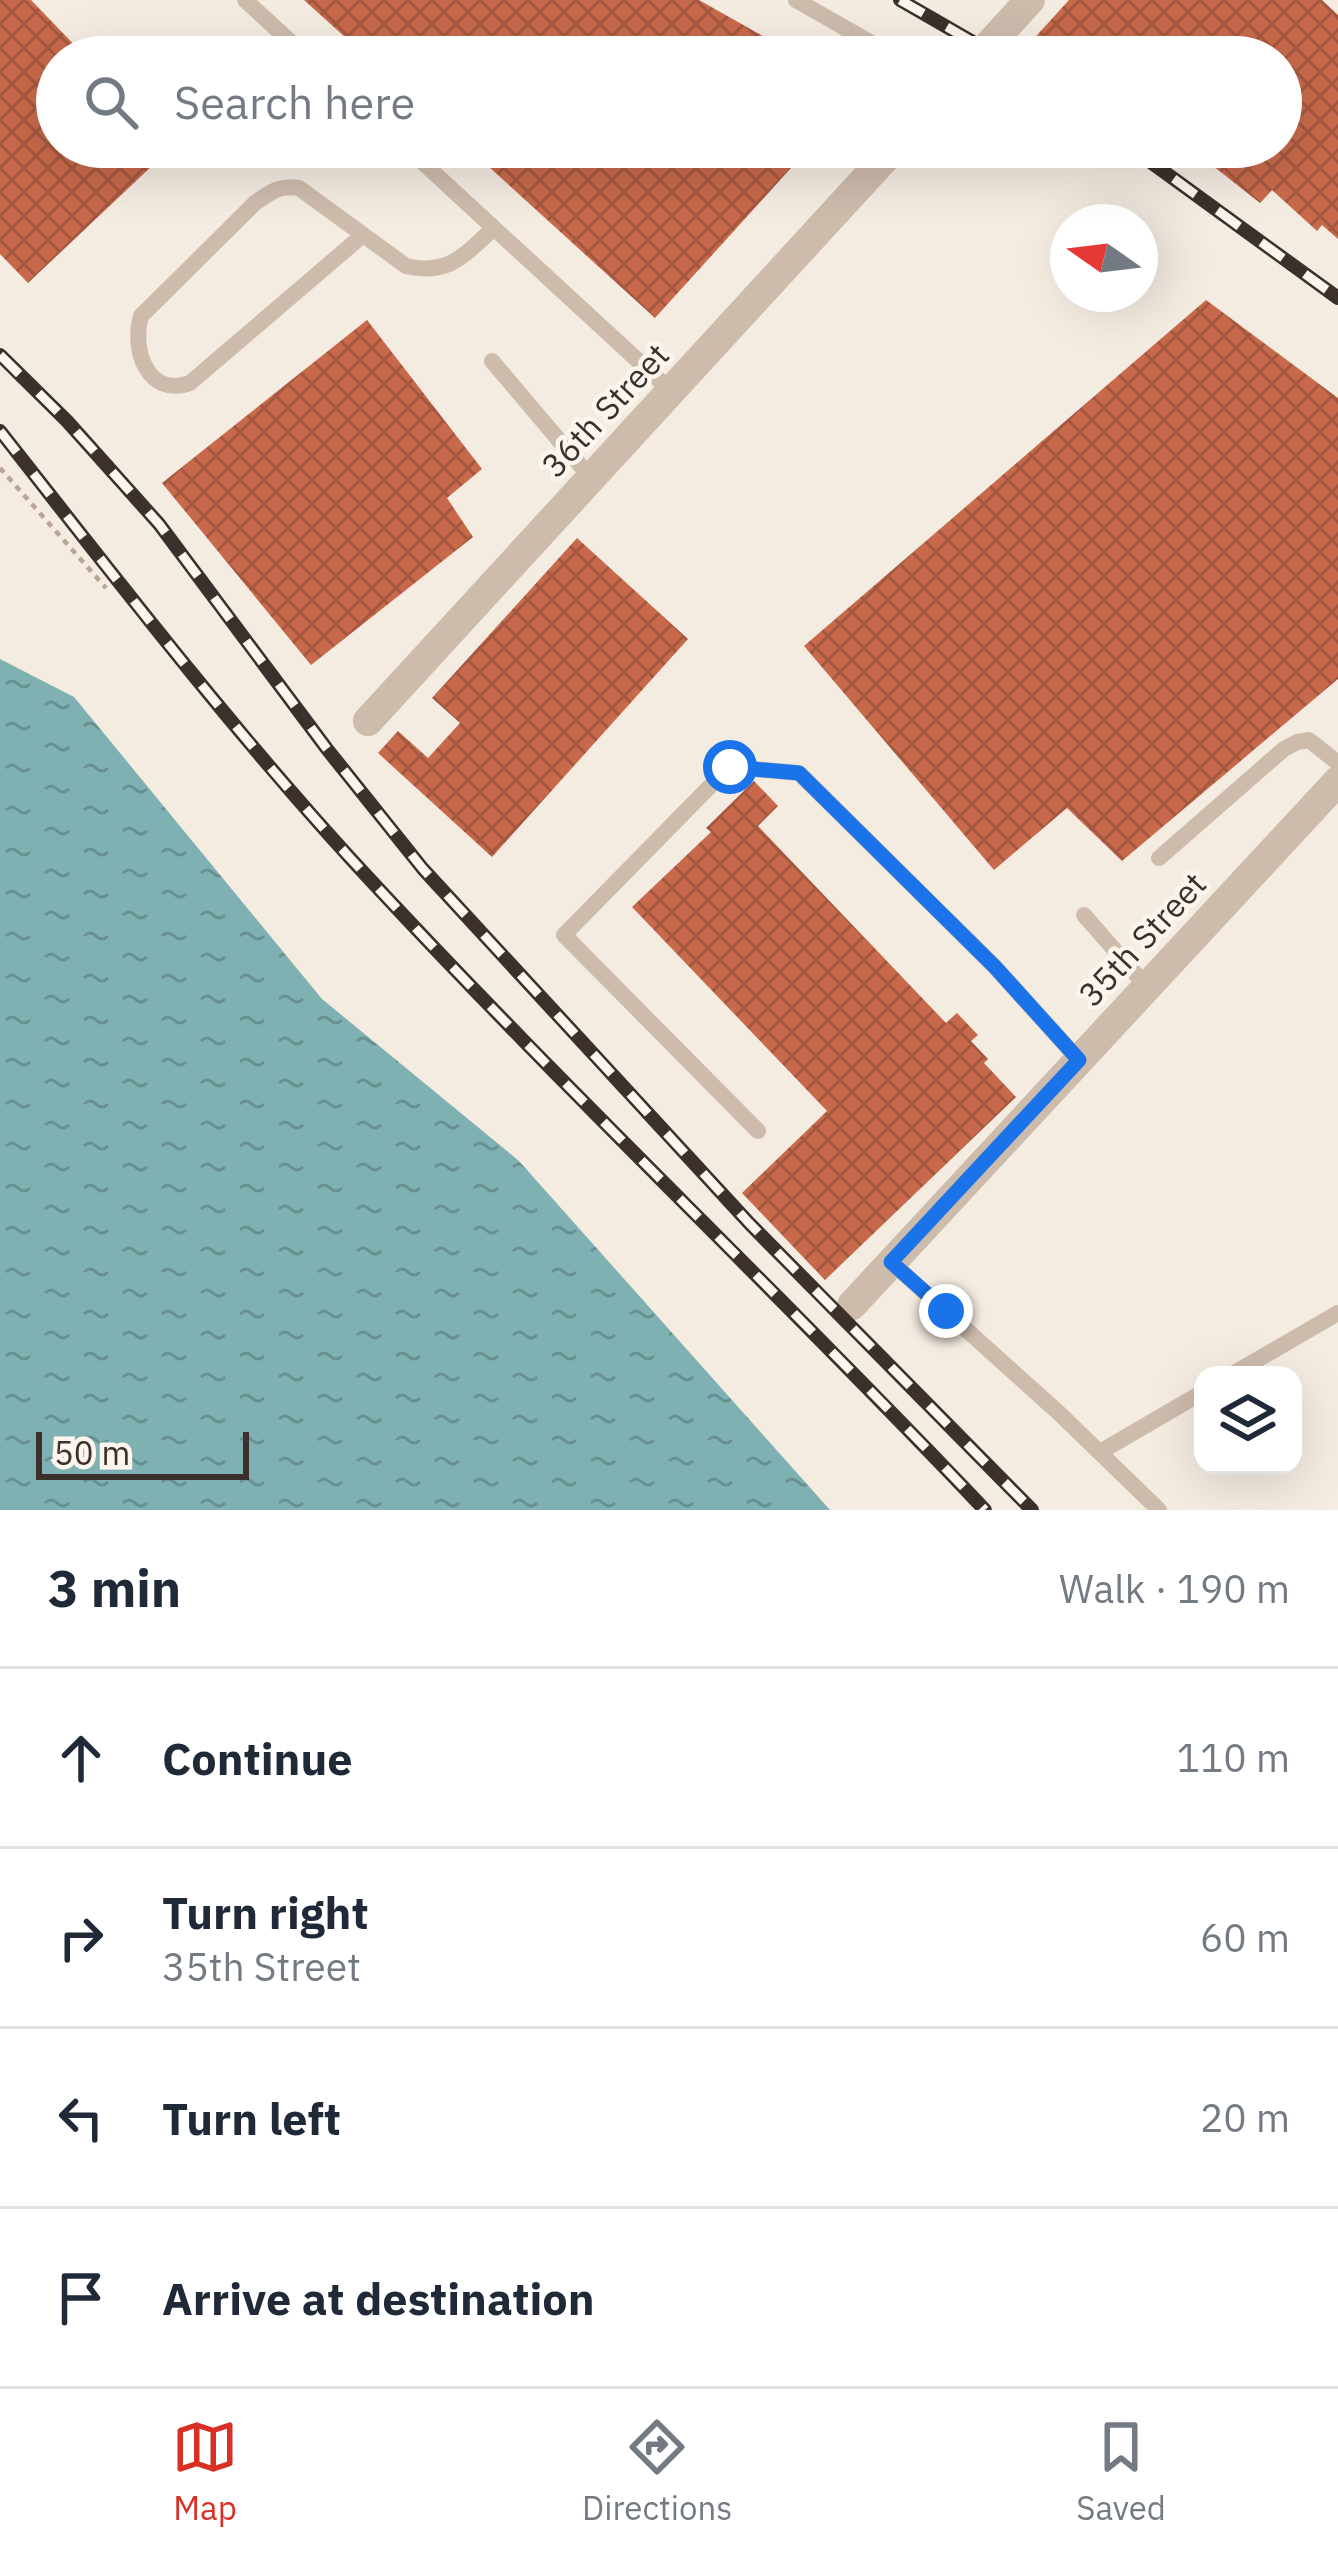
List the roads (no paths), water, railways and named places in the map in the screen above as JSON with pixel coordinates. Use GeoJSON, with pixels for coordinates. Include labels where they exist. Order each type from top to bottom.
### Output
{"type":"FeatureCollection","features":[{"type":"Feature","properties":{"kind":"street"},"geometry":{"type":"LineString","coordinates":[[997,36],[1030,0]]}},
{"type":"Feature","properties":{"kind":"street","name":"36th Street"},"geometry":{"type":"LineString","coordinates":[[368,721],[876,168]]}},
{"type":"Feature","properties":{"kind":"street","name":"35th Street"},"geometry":{"type":"LineString","coordinates":[[852,1305],[1338,782]]}},
{"type":"Feature","properties":{"kind":"lane"},"geometry":{"type":"LineString","coordinates":[[245,0],[284,36]]}},
{"type":"Feature","properties":{"kind":"lane"},"geometry":{"type":"LineString","coordinates":[[796,0],[859,36]]}},
{"type":"Feature","properties":{"kind":"lane"},"geometry":{"type":"LineString","coordinates":[[429,168],[671,391]]}},
{"type":"Feature","properties":{"kind":"lane"},"geometry":{"type":"LineString","coordinates":[[362,235],[190,383],[175,388],[164,385],[146,368],[136,331],[141,316],[270,191],[299,188],[406,266],[425,271],[454,262],[494,228]]}},
{"type":"Feature","properties":{"kind":"lane"},"geometry":{"type":"LineString","coordinates":[[492,361],[591,478]]}},
{"type":"Feature","properties":{"kind":"lane"},"geometry":{"type":"LineString","coordinates":[[1159,858],[1297,742],[1309,740],[1338,763]]}},
{"type":"Feature","properties":{"kind":"lane"},"geometry":{"type":"LineString","coordinates":[[758,1131],[564,935],[730,767],[799,773],[995,967],[1079,1060]]}},
{"type":"Feature","properties":{"kind":"lane"},"geometry":{"type":"LineString","coordinates":[[1084,914],[1147,987]]}},
{"type":"Feature","properties":{"kind":"lane"},"geometry":{"type":"LineString","coordinates":[[891,1262],[1159,1510]]}},
{"type":"Feature","properties":{"kind":"lane"},"geometry":{"type":"LineString","coordinates":[[1246,1366],[1338,1312]]}},
{"type":"Feature","properties":{"kind":"lane"},"geometry":{"type":"LineString","coordinates":[[1100,1451],[1194,1396]]}},
{"type":"Feature","properties":{"kind":"water"},"geometry":{"type":"Polygon","coordinates":[[[0,659],[74,697],[322,999],[519,1161],[830,1510],[0,1510],[0,659]]]}},
{"type":"Feature","properties":{"kind":"railway"},"geometry":{"type":"LineString","coordinates":[[900,0],[963,36]]}},
{"type":"Feature","properties":{"kind":"railway"},"geometry":{"type":"LineString","coordinates":[[1159,168],[1338,298]]}},
{"type":"Feature","properties":{"kind":"railway"},"geometry":{"type":"LineString","coordinates":[[0,355],[159,524],[423,869],[749,1223],[1032,1510]]}},
{"type":"Feature","properties":{"kind":"railway"},"geometry":{"type":"LineString","coordinates":[[0,431],[216,702],[351,859],[985,1510]]}}]}
